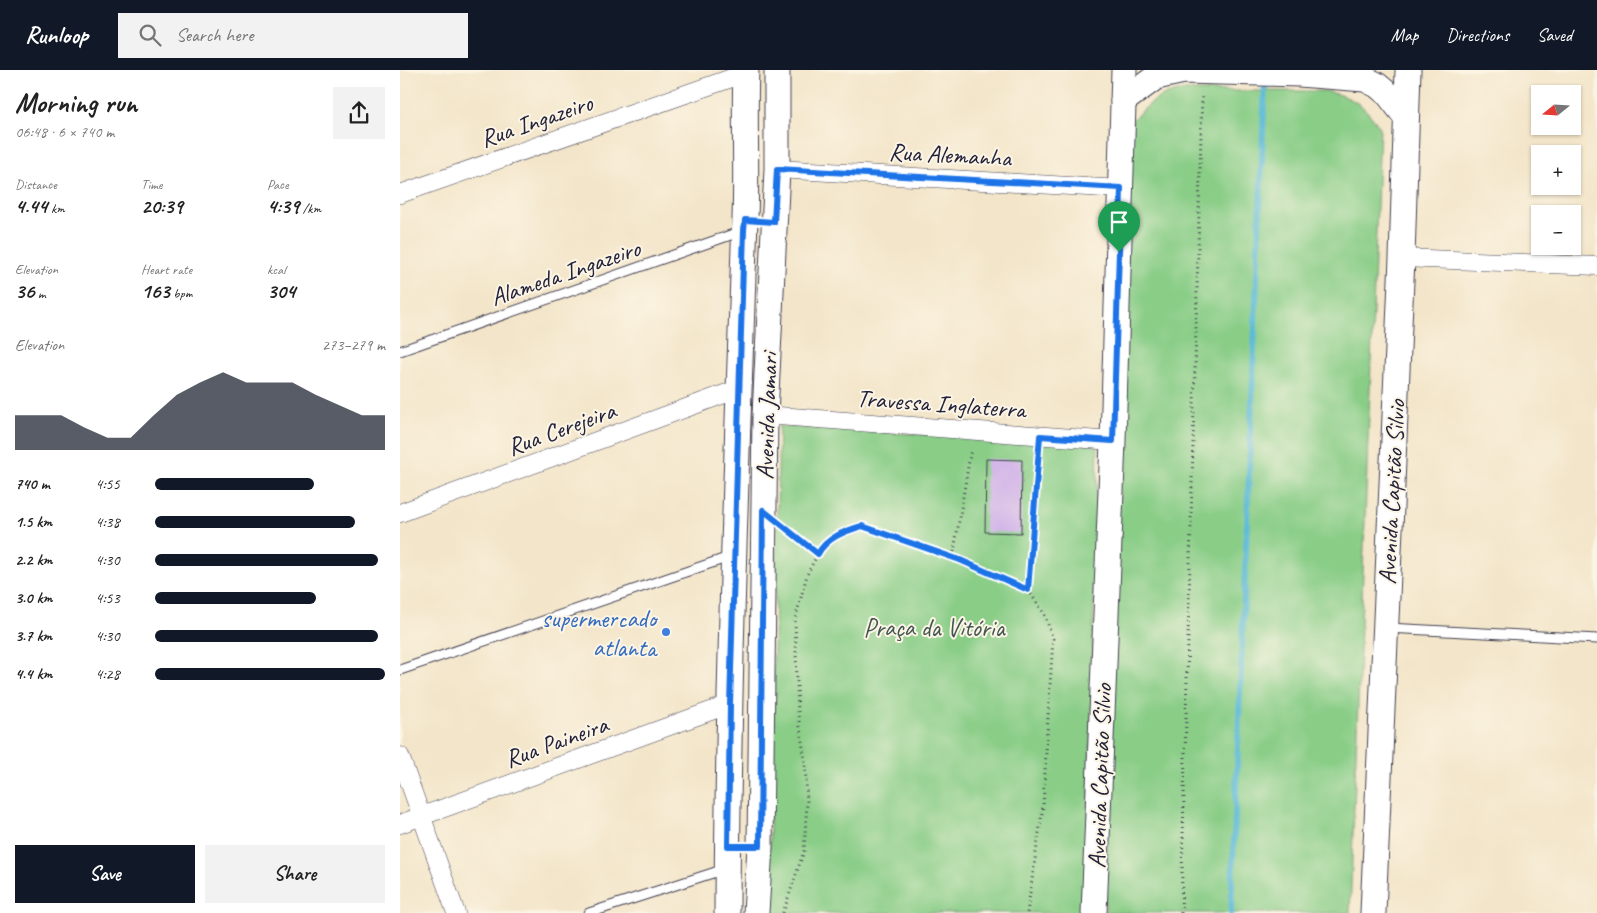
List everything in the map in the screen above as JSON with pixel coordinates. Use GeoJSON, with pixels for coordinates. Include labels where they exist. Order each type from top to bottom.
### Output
{"type":"FeatureCollection","features":[{"type":"Feature","properties":{"kind":"main road","name":"Avenida Jamari"},"geometry":{"type":"LineString","coordinates":[[756,913],[760,846],[765,415],[777,169],[777,70]]}},
{"type":"Feature","properties":{"kind":"main road","name":"Avenida Capitão Silvio"},"geometry":{"type":"LineString","coordinates":[[1094,913],[1113,441],[1124,70]]}},
{"type":"Feature","properties":{"kind":"main road","name":"Avenida Capitão Silvio"},"geometry":{"type":"LineString","coordinates":[[1373,913],[1384,628],[1402,258],[1408,70]]}},
{"type":"Feature","properties":{"kind":"main road"},"geometry":{"type":"LineString","coordinates":[[1122,101],[1156,77],[1184,71],[1298,74],[1365,79],[1389,95],[1406,117]]}},
{"type":"Feature","properties":{"kind":"main road","name":"Avenida Jamari"},"geometry":{"type":"LineString","coordinates":[[727,913],[738,389],[745,225],[746,72]]}},
{"type":"Feature","properties":{"kind":"main road"},"geometry":{"type":"LineString","coordinates":[[745,225],[774,222]]}},
{"type":"Feature","properties":{"kind":"main road"},"geometry":{"type":"LineString","coordinates":[[728,857],[760,846]]}},
{"type":"Feature","properties":{"kind":"street","name":"Rua Ingazeiro"},"geometry":{"type":"LineString","coordinates":[[400,194],[746,72]]}},
{"type":"Feature","properties":{"kind":"street","name":"Rua Alemanha"},"geometry":{"type":"LineString","coordinates":[[777,169],[1121,188]]}},
{"type":"Feature","properties":{"kind":"street"},"geometry":{"type":"LineString","coordinates":[[1402,258],[1597,266]]}},
{"type":"Feature","properties":{"kind":"street","name":"Rua Cerejeira"},"geometry":{"type":"LineString","coordinates":[[400,513],[738,389]]}},
{"type":"Feature","properties":{"kind":"street","name":"Travessa Inglaterra"},"geometry":{"type":"LineString","coordinates":[[765,415],[1113,441]]}},
{"type":"Feature","properties":{"kind":"street","name":"Rua Paineira"},"geometry":{"type":"LineString","coordinates":[[400,824],[730,704]]}},
{"type":"Feature","properties":{"kind":"street"},"geometry":{"type":"LineString","coordinates":[[400,756],[456,913]]}},
{"type":"Feature","properties":{"kind":"lane","name":"Alameda Ingazeiro"},"geometry":{"type":"LineString","coordinates":[[400,351],[745,225]]}},
{"type":"Feature","properties":{"kind":"lane"},"geometry":{"type":"LineString","coordinates":[[400,670],[734,555]]}},
{"type":"Feature","properties":{"kind":"lane"},"geometry":{"type":"LineString","coordinates":[[1384,628],[1597,639]]}},
{"type":"Feature","properties":{"kind":"lane"},"geometry":{"type":"LineString","coordinates":[[589,913],[728,857]]}},
{"type":"Feature","properties":{"kind":"path"},"geometry":{"type":"LineString","coordinates":[[1181,913],[1202,72]]}},
{"type":"Feature","properties":{"kind":"path"},"geometry":{"type":"LineString","coordinates":[[953,557],[974,431]]}},
{"type":"Feature","properties":{"kind":"path"},"geometry":{"type":"LineString","coordinates":[[1028,590],[1040,436]]}},
{"type":"Feature","properties":{"kind":"path"},"geometry":{"type":"LineString","coordinates":[[763,510],[818,554]]}},
{"type":"Feature","properties":{"kind":"path"},"geometry":{"type":"LineString","coordinates":[[783,913],[804,851],[807,803],[805,762],[798,714],[795,620],[808,575],[822,545],[846,530],[862,526],[953,557],[1028,590],[1044,614],[1052,639],[1043,806],[1027,913]]}},
{"type":"Feature","properties":{"kind":"green space"},"geometry":{"type":"Polygon","coordinates":[[[1178,91],[1326,91],[1358,103],[1380,128],[1350,913],[1105,913],[1132,120],[1158,98],[1178,91]]]}},
{"type":"Feature","properties":{"kind":"green space","name":"Praça da Vitória"},"geometry":{"type":"Polygon","coordinates":[[[779,426],[1098,445],[1086,913],[768,913],[779,426]]]}},
{"type":"Feature","properties":{"kind":"building"},"geometry":{"type":"Polygon","coordinates":[[[986,459],[1022,460],[1021,533],[985,532],[986,459]]]}},
{"type":"Feature","properties":{"kind":"waterway"},"geometry":{"type":"LineString","coordinates":[[1231,913],[1265,83]]}},
{"type":"Feature","properties":{"kind":"place","name":"supermercado atlanta"},"geometry":{"type":"Point","coordinates":[666,632]}},
{"type":"Feature","properties":{"kind":"route"},"geometry":{"type":"LineString","coordinates":[[777,169],[1121,188],[1119,252],[1113,441],[1040,436],[1028,590],[960,560],[862,526],[846,530],[822,545],[818,554],[763,510],[760,846],[728,846],[738,389],[744,230],[745,220],[774,222],[777,169]]}}]}
